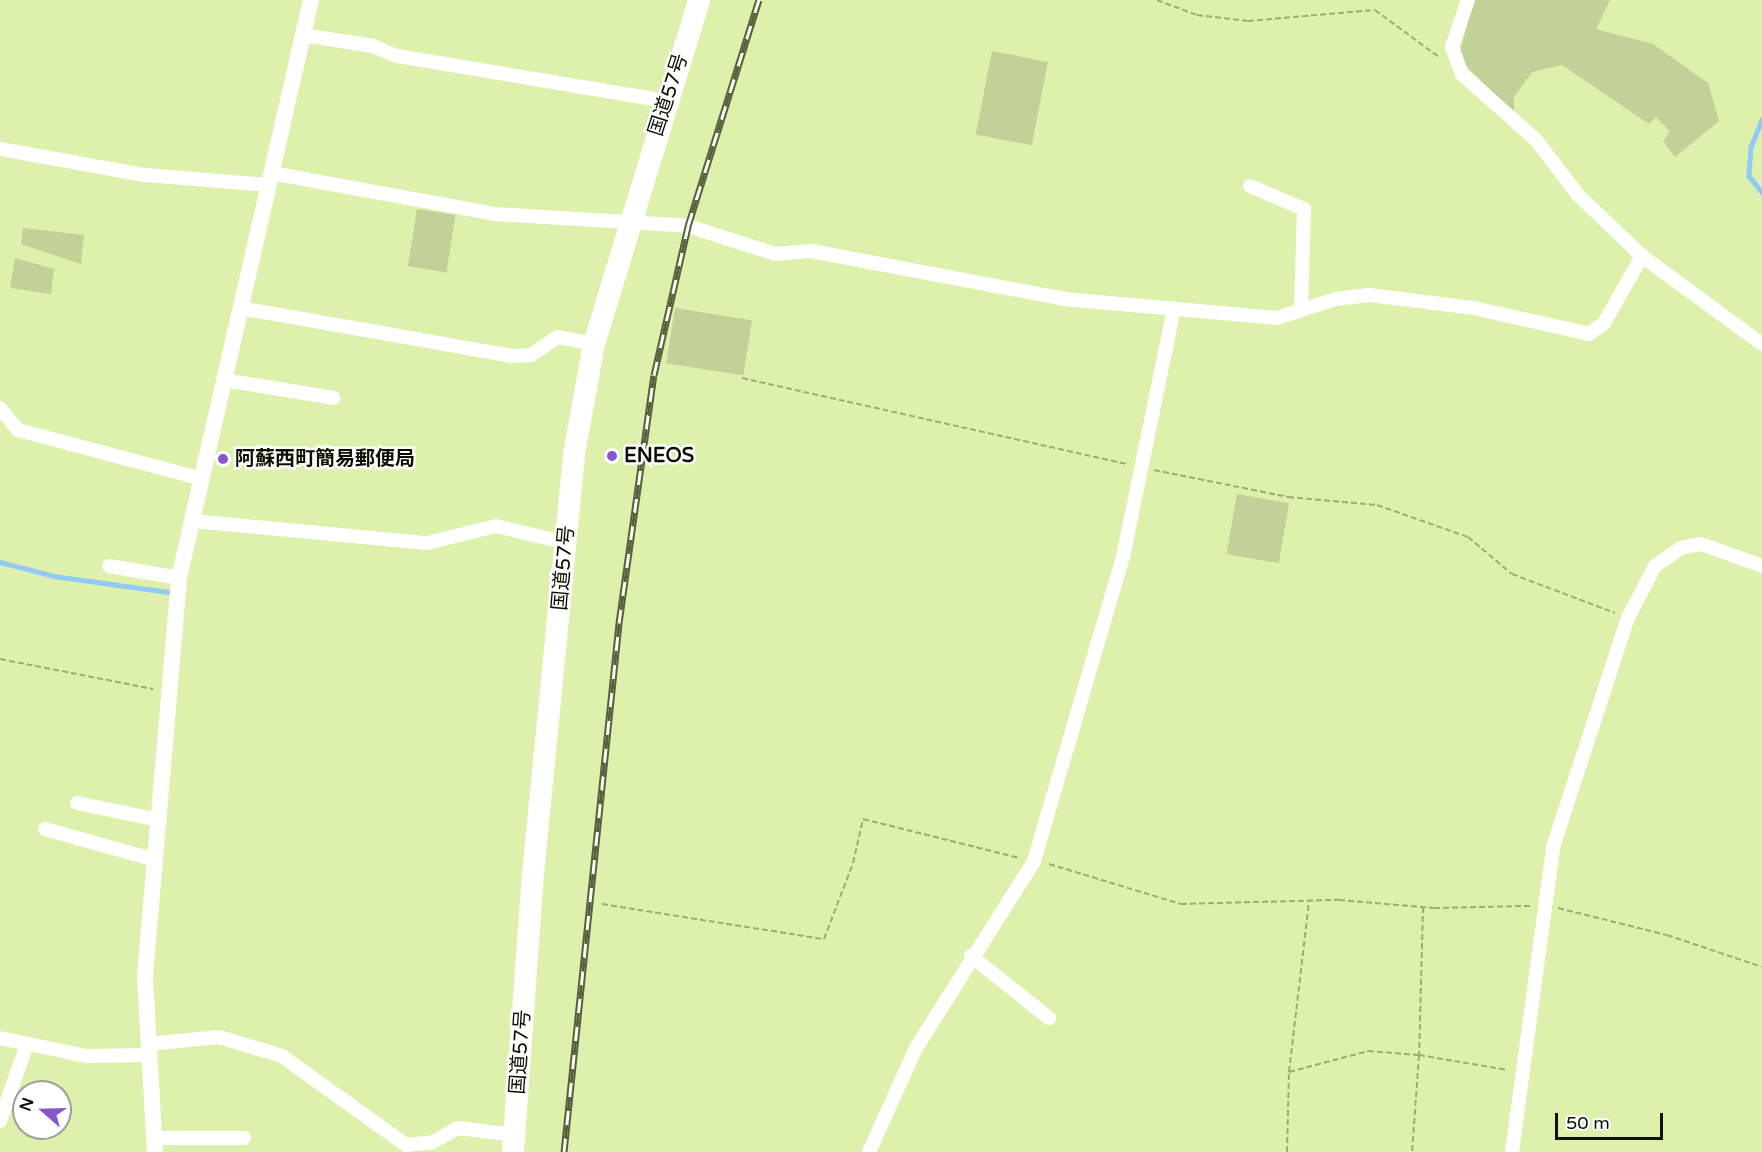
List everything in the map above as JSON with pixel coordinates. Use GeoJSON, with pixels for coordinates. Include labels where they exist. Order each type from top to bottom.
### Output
{"type":"FeatureCollection","features":[{"type":"Feature","properties":{"kind":"highway","name":"国道57号"},"geometry":{"type":"LineString","coordinates":[[514,1144],[533,874],[574,454],[594,344],[628,222],[699,0]]}},
{"type":"Feature","properties":{"kind":"street"},"geometry":{"type":"LineString","coordinates":[[244,1138],[154,1145],[145,976],[159,820],[167,692],[179,578],[311,0]]}},
{"type":"Feature","properties":{"kind":"street"},"geometry":{"type":"LineString","coordinates":[[1468,0],[1452,47],[1455,62],[1536,140],[1578,195],[1641,256],[1762,344]]}},
{"type":"Feature","properties":{"kind":"street"},"geometry":{"type":"LineString","coordinates":[[303,35],[374,46],[397,56],[667,101]]}},
{"type":"Feature","properties":{"kind":"street"},"geometry":{"type":"LineString","coordinates":[[0,148],[145,175],[269,179],[494,214],[688,226],[775,254],[811,251],[1064,299],[1277,318],[1301,310],[1369,295],[1474,308],[1589,334],[1604,323],[1641,256]]}},
{"type":"Feature","properties":{"kind":"street"},"geometry":{"type":"LineString","coordinates":[[1250,186],[1304,209],[1301,310]]}},
{"type":"Feature","properties":{"kind":"street"},"geometry":{"type":"LineString","coordinates":[[240,308],[512,356],[531,355],[558,338],[594,344]]}},
{"type":"Feature","properties":{"kind":"street"},"geometry":{"type":"LineString","coordinates":[[868,1152],[911,1057],[971,956],[1034,861],[1123,557],[1174,308]]}},
{"type":"Feature","properties":{"kind":"street"},"geometry":{"type":"LineString","coordinates":[[224,380],[334,398]]}},
{"type":"Feature","properties":{"kind":"street"},"geometry":{"type":"LineString","coordinates":[[0,408],[18,430],[202,479]]}},
{"type":"Feature","properties":{"kind":"street"},"geometry":{"type":"LineString","coordinates":[[193,521],[427,543],[496,526],[567,543]]}},
{"type":"Feature","properties":{"kind":"street"},"geometry":{"type":"LineString","coordinates":[[1512,1152],[1559,822],[1628,618],[1655,566],[1681,548],[1701,544],[1762,566]]}},
{"type":"Feature","properties":{"kind":"street"},"geometry":{"type":"LineString","coordinates":[[109,566],[179,578]]}},
{"type":"Feature","properties":{"kind":"street"},"geometry":{"type":"LineString","coordinates":[[76,803],[159,820]]}},
{"type":"Feature","properties":{"kind":"street"},"geometry":{"type":"LineString","coordinates":[[45,829],[155,860]]}},
{"type":"Feature","properties":{"kind":"street"},"geometry":{"type":"LineString","coordinates":[[971,956],[1049,1018]]}},
{"type":"Feature","properties":{"kind":"street"},"geometry":{"type":"LineString","coordinates":[[0,1038],[26,1047],[86,1056],[149,1049],[219,1037],[282,1056],[406,1145],[433,1142],[458,1128],[514,1144]]}},
{"type":"Feature","properties":{"kind":"street"},"geometry":{"type":"LineString","coordinates":[[0,1121],[26,1047]]}},
{"type":"Feature","properties":{"kind":"path"},"geometry":{"type":"LineString","coordinates":[[1157,0],[1197,15],[1248,21],[1375,10],[1438,57],[1455,62]]}},
{"type":"Feature","properties":{"kind":"path"},"geometry":{"type":"LineString","coordinates":[[742,378],[1140,467],[1288,497],[1377,506],[1468,537],[1512,573],[1628,618]]}},
{"type":"Feature","properties":{"kind":"path"},"geometry":{"type":"LineString","coordinates":[[0,659],[167,692]]}},
{"type":"Feature","properties":{"kind":"path"},"geometry":{"type":"LineString","coordinates":[[602,904],[824,939],[853,863],[863,819],[1034,861],[1181,904],[1309,901],[1423,907],[1547,906],[1667,935],[1762,967]]}},
{"type":"Feature","properties":{"kind":"path"},"geometry":{"type":"LineString","coordinates":[[1287,1152],[1289,1072],[1309,901]]}},
{"type":"Feature","properties":{"kind":"path"},"geometry":{"type":"LineString","coordinates":[[1412,1152],[1419,1054],[1423,907]]}},
{"type":"Feature","properties":{"kind":"path"},"geometry":{"type":"LineString","coordinates":[[1289,1072],[1368,1051],[1419,1054],[1522,1073]]}},
{"type":"Feature","properties":{"kind":"green space"},"geometry":{"type":"Polygon","coordinates":[[[1474,0],[1610,0],[1596,29],[1653,44],[1708,83],[1719,121],[1675,157],[1663,141],[1670,131],[1656,117],[1649,124],[1562,65],[1532,72],[1514,97],[1514,113],[1463,63],[1460,52],[1474,0]]]}},
{"type":"Feature","properties":{"kind":"green space"},"geometry":{"type":"Polygon","coordinates":[[[992,51],[1048,62],[1032,145],[976,134],[992,51]]]}},
{"type":"Feature","properties":{"kind":"green space"},"geometry":{"type":"Polygon","coordinates":[[[417,209],[456,215],[446,272],[408,266],[417,209]]]}},
{"type":"Feature","properties":{"kind":"green space"},"geometry":{"type":"Polygon","coordinates":[[[23,228],[84,235],[81,264],[21,244],[23,228]]]}},
{"type":"Feature","properties":{"kind":"green space"},"geometry":{"type":"Polygon","coordinates":[[[15,258],[54,269],[51,294],[10,288],[15,258]]]}},
{"type":"Feature","properties":{"kind":"green space"},"geometry":{"type":"Polygon","coordinates":[[[675,308],[752,320],[743,376],[666,363],[675,308]]]}},
{"type":"Feature","properties":{"kind":"green space"},"geometry":{"type":"Polygon","coordinates":[[[1237,494],[1289,503],[1279,563],[1226,554],[1237,494]]]}},
{"type":"Feature","properties":{"kind":"waterway"},"geometry":{"type":"LineString","coordinates":[[1762,120],[1751,147],[1749,176],[1762,192]]}},
{"type":"Feature","properties":{"kind":"waterway"},"geometry":{"type":"LineString","coordinates":[[0,562],[54,576],[168,592]]}},
{"type":"Feature","properties":{"kind":"railway"},"geometry":{"type":"LineString","coordinates":[[564,1152],[619,623],[654,375],[688,226],[759,0]]}},
{"type":"Feature","properties":{"kind":"place","name":"ENEOS"},"geometry":{"type":"Point","coordinates":[612,456]}},
{"type":"Feature","properties":{"kind":"place","name":"阿蘇西町簡易郵便局"},"geometry":{"type":"Point","coordinates":[223,459]}}]}
